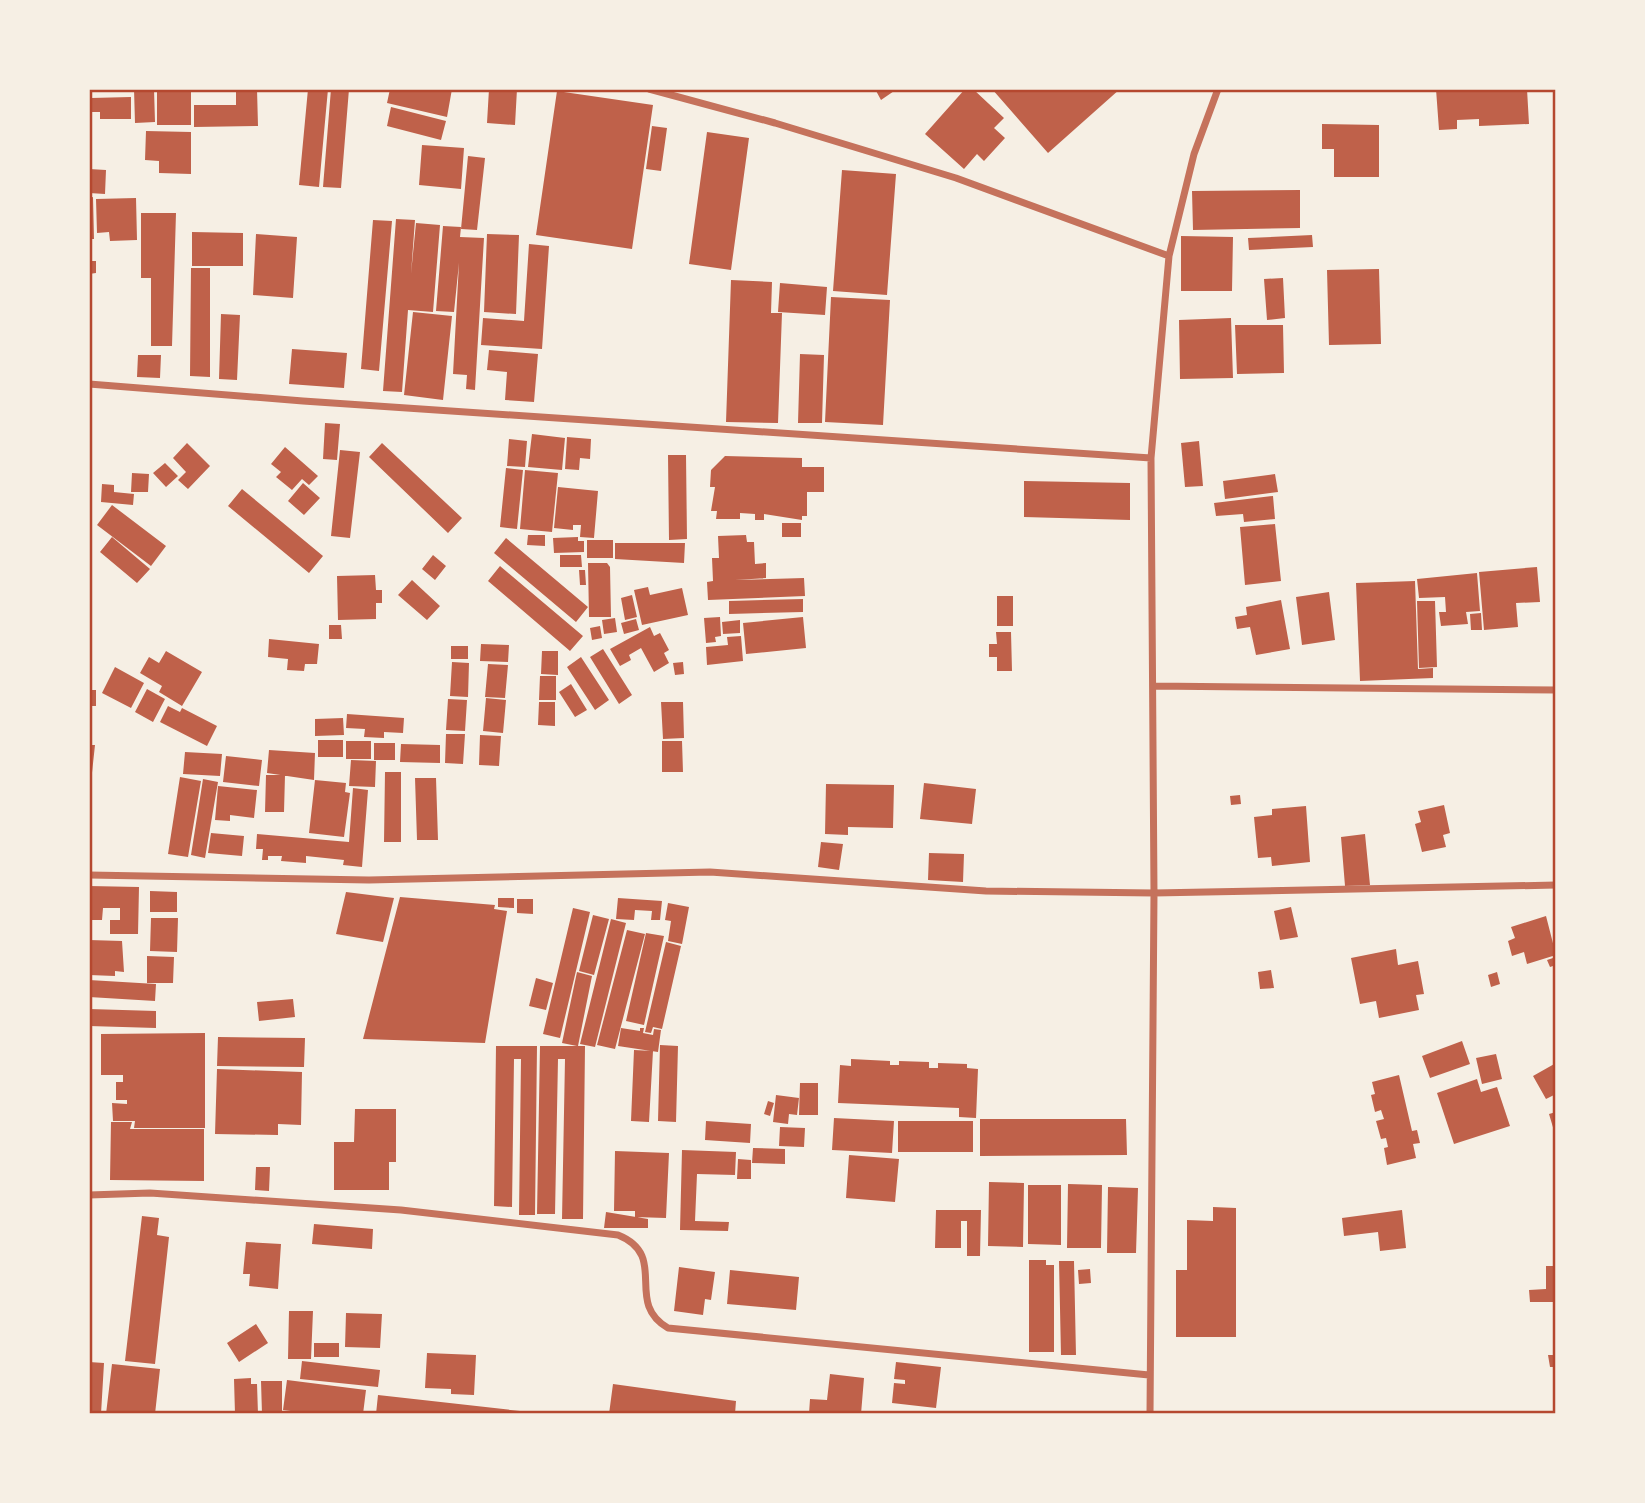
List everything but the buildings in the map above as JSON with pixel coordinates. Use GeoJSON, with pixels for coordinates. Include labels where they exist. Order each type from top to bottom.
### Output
{"type":"FeatureCollection","features":[{"type":"Feature","properties":{"kind":"street"},"geometry":{"type":"LineString","coordinates":[[649,89],[775,123],[956,178],[1169,256]]}},
{"type":"Feature","properties":{"kind":"street"},"geometry":{"type":"LineString","coordinates":[[1150,1414],[1154,893],[1151,458],[1169,256],[1194,154],[1218,89]]}},
{"type":"Feature","properties":{"kind":"street"},"geometry":{"type":"LineString","coordinates":[[89,384],[1151,458]]}},
{"type":"Feature","properties":{"kind":"street"},"geometry":{"type":"LineString","coordinates":[[1153,686],[1556,690]]}},
{"type":"Feature","properties":{"kind":"street"},"geometry":{"type":"LineString","coordinates":[[89,875],[369,880],[710,873],[986,891],[1154,893],[1556,885]]}},
{"type":"Feature","properties":{"kind":"street"},"geometry":{"type":"LineString","coordinates":[[89,1195],[150,1193],[401,1210],[618,1236],[635,1242],[643,1255],[646,1298],[652,1314],[668,1328],[1149,1375]]}}]}
